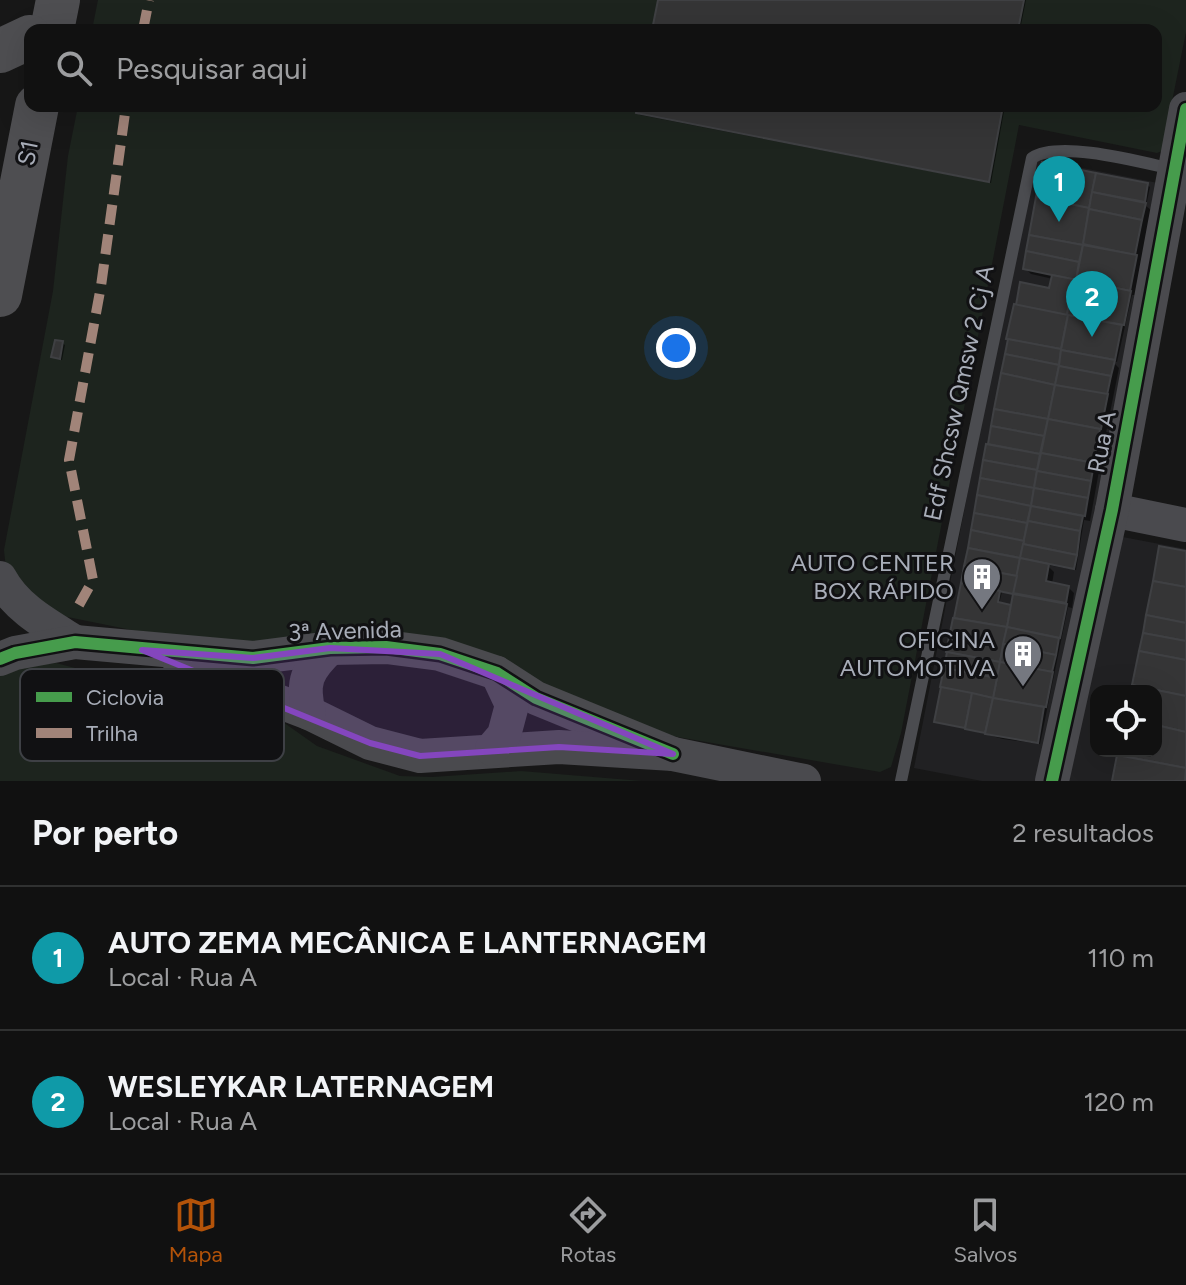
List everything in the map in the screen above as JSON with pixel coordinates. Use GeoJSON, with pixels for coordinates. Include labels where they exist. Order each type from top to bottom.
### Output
{"type":"FeatureCollection","features":[{"type":"Feature","properties":{"kind":"highway"},"geometry":{"type":"LineString","coordinates":[[0,51],[24,37]]}},
{"type":"Feature","properties":{"kind":"highway","name":"S1"},"geometry":{"type":"LineString","coordinates":[[0,295],[36,112]]}},
{"type":"Feature","properties":{"kind":"highway"},"geometry":{"type":"LineString","coordinates":[[0,122],[15,148],[22,182]]}},
{"type":"Feature","properties":{"kind":"street","name":"Rua A"},"geometry":{"type":"LineString","coordinates":[[1052,781],[1112,510],[1181,170],[1186,109]]}},
{"type":"Feature","properties":{"kind":"street"},"geometry":{"type":"LineString","coordinates":[[1112,510],[1186,525]]}},
{"type":"Feature","properties":{"kind":"street"},"geometry":{"type":"LineString","coordinates":[[0,578],[8,593],[21,606],[75,642]]}},
{"type":"Feature","properties":{"kind":"street"},"geometry":{"type":"LineString","coordinates":[[0,659],[15,653],[75,642],[142,650],[192,669]]}},
{"type":"Feature","properties":{"kind":"street","name":"3ª Avenida"},"geometry":{"type":"LineString","coordinates":[[142,650],[253,658],[330,648],[386,647],[440,654],[497,673],[536,698],[673,754]]}},
{"type":"Feature","properties":{"kind":"street"},"geometry":{"type":"LineString","coordinates":[[309,713],[303,691],[313,664],[330,648]]}},
{"type":"Feature","properties":{"kind":"street"},"geometry":{"type":"LineString","coordinates":[[492,749],[504,735],[512,705],[497,673]]}},
{"type":"Feature","properties":{"kind":"street"},"geometry":{"type":"LineString","coordinates":[[284,704],[370,743],[420,756],[559,747],[673,754],[804,781]]}},
{"type":"Feature","properties":{"kind":"lane","name":"Edf Shcsw Qmsw 2 Cj A"},"geometry":{"type":"LineString","coordinates":[[901,781],[1032,158],[1037,154],[1056,151],[1082,152],[1181,170]]}},
{"type":"Feature","properties":{"kind":"highlighted area"},"geometry":{"type":"Polygon","coordinates":[[[330,648],[440,654],[673,754],[559,747],[420,756],[370,743],[142,650],[253,658],[330,648]]]}},
{"type":"Feature","properties":{"kind":"shaded area"},"geometry":{"type":"Polygon","coordinates":[[[98,0],[1186,0],[1186,32],[1162,151],[1157,153],[1019,125],[901,733],[891,767],[880,772],[672,736],[522,684],[305,644],[176,639],[38,611],[7,579],[4,550],[53,291],[68,156],[77,112],[1162,112],[1162,24],[93,24],[98,0]]]}},
{"type":"Feature","properties":{"kind":"shaded area"},"geometry":{"type":"Polygon","coordinates":[[[1033,158],[1158,183],[1091,531],[1186,549],[1186,781],[982,781],[914,768],[1033,158]]]}},
{"type":"Feature","properties":{"kind":"shaded area"},"geometry":{"type":"Polygon","coordinates":[[[56,663],[79,669],[20,669],[20,761],[284,761],[284,723],[317,746],[400,776],[521,771],[642,781],[0,781],[0,667],[56,663]]]}},
{"type":"Feature","properties":{"kind":"building"},"geometry":{"type":"Polygon","coordinates":[[[658,0],[1024,0],[1019,24],[653,24],[658,0]]]}},
{"type":"Feature","properties":{"kind":"building"},"geometry":{"type":"Polygon","coordinates":[[[636,112],[1002,112],[989,182],[636,112]]]}},
{"type":"Feature","properties":{"kind":"building"},"geometry":{"type":"Polygon","coordinates":[[[1042,162],[1096,173],[1089,208],[1036,197],[1042,162]]]}},
{"type":"Feature","properties":{"kind":"building"},"geometry":{"type":"Polygon","coordinates":[[[1096,173],[1148,183],[1145,202],[1092,192],[1096,173]]]}},
{"type":"Feature","properties":{"kind":"building"},"geometry":{"type":"Polygon","coordinates":[[[1092,192],[1146,203],[1142,220],[1089,209],[1092,192]]]}},
{"type":"Feature","properties":{"kind":"building"},"geometry":{"type":"Polygon","coordinates":[[[1036,197],[1089,208],[1083,245],[1029,235],[1036,197]]]}},
{"type":"Feature","properties":{"kind":"building"},"geometry":{"type":"Polygon","coordinates":[[[1089,209],[1142,220],[1135,255],[1083,244],[1089,209]]]}},
{"type":"Feature","properties":{"kind":"building"},"geometry":{"type":"Polygon","coordinates":[[[1029,235],[1083,245],[1079,262],[1026,251],[1029,235]]]}},
{"type":"Feature","properties":{"kind":"building"},"geometry":{"type":"Polygon","coordinates":[[[1083,245],[1137,255],[1130,291],[1076,280],[1083,245]]]}},
{"type":"Feature","properties":{"kind":"building"},"geometry":{"type":"Polygon","coordinates":[[[1026,251],[1079,262],[1076,280],[1023,269],[1026,251]]]}},
{"type":"Feature","properties":{"kind":"building"},"geometry":{"type":"Polygon","coordinates":[[[1052,275],[1073,279],[1067,315],[1016,305],[1020,282],[1049,288],[1052,275]]]}},
{"type":"Feature","properties":{"kind":"building"},"geometry":{"type":"Polygon","coordinates":[[[1073,279],[1131,291],[1124,325],[1067,315],[1073,279]]]}},
{"type":"Feature","properties":{"kind":"building"},"geometry":{"type":"Polygon","coordinates":[[[1014,304],[1068,315],[1061,349],[1006,339],[1014,304]]]}},
{"type":"Feature","properties":{"kind":"building"},"geometry":{"type":"Polygon","coordinates":[[[1068,315],[1122,325],[1115,360],[1061,350],[1068,315]]]}},
{"type":"Feature","properties":{"kind":"building"},"geometry":{"type":"Polygon","coordinates":[[[1008,339],[1061,349],[1059,365],[1005,354],[1008,339]]]}},
{"type":"Feature","properties":{"kind":"building"},"geometry":{"type":"Polygon","coordinates":[[[55,340],[63,341],[60,359],[51,357],[55,340]]]}},
{"type":"Feature","properties":{"kind":"building"},"geometry":{"type":"Polygon","coordinates":[[[1061,350],[1115,360],[1111,376],[1059,366],[1061,350]]]}},
{"type":"Feature","properties":{"kind":"building"},"geometry":{"type":"Polygon","coordinates":[[[1005,354],[1059,365],[1055,385],[1001,373],[1005,354]]]}},
{"type":"Feature","properties":{"kind":"building"},"geometry":{"type":"Polygon","coordinates":[[[1059,366],[1111,376],[1107,395],[1055,385],[1059,366]]]}},
{"type":"Feature","properties":{"kind":"building"},"geometry":{"type":"Polygon","coordinates":[[[1001,373],[1055,385],[1048,419],[994,409],[1001,373]]]}},
{"type":"Feature","properties":{"kind":"building"},"geometry":{"type":"Polygon","coordinates":[[[1055,385],[1108,394],[1101,429],[1048,419],[1055,385]]]}},
{"type":"Feature","properties":{"kind":"building"},"geometry":{"type":"Polygon","coordinates":[[[994,409],[1048,419],[1044,436],[991,426],[994,409]]]}},
{"type":"Feature","properties":{"kind":"building"},"geometry":{"type":"Polygon","coordinates":[[[1048,419],[1100,429],[1094,463],[1041,453],[1048,419]]]}},
{"type":"Feature","properties":{"kind":"building"},"geometry":{"type":"Polygon","coordinates":[[[991,426],[1044,436],[1040,454],[988,444],[991,426]]]}},
{"type":"Feature","properties":{"kind":"building"},"geometry":{"type":"Polygon","coordinates":[[[986,444],[1040,454],[1037,470],[983,460],[986,444]]]}},
{"type":"Feature","properties":{"kind":"building"},"geometry":{"type":"Polygon","coordinates":[[[1041,453],[1094,463],[1091,481],[1037,471],[1041,453]]]}},
{"type":"Feature","properties":{"kind":"building"},"geometry":{"type":"Polygon","coordinates":[[[983,460],[1037,470],[1034,488],[980,478],[983,460]]]}},
{"type":"Feature","properties":{"kind":"building"},"geometry":{"type":"Polygon","coordinates":[[[1037,471],[1091,481],[1088,498],[1034,488],[1037,471]]]}},
{"type":"Feature","properties":{"kind":"building"},"geometry":{"type":"Polygon","coordinates":[[[980,478],[1034,488],[1031,506],[977,495],[980,478]]]}},
{"type":"Feature","properties":{"kind":"building"},"geometry":{"type":"Polygon","coordinates":[[[1034,488],[1088,498],[1085,516],[1031,506],[1034,488]]]}},
{"type":"Feature","properties":{"kind":"building"},"geometry":{"type":"Polygon","coordinates":[[[977,495],[1031,506],[1027,523],[974,513],[977,495]]]}},
{"type":"Feature","properties":{"kind":"building"},"geometry":{"type":"Polygon","coordinates":[[[1031,506],[1083,516],[1080,531],[1028,521],[1031,506]]]}},
{"type":"Feature","properties":{"kind":"building"},"geometry":{"type":"Polygon","coordinates":[[[974,513],[1027,523],[1024,541],[971,530],[974,513]]]}},
{"type":"Feature","properties":{"kind":"building"},"geometry":{"type":"Polygon","coordinates":[[[1028,521],[1080,531],[1077,555],[1023,544],[1028,521]]]}},
{"type":"Feature","properties":{"kind":"building"},"geometry":{"type":"Polygon","coordinates":[[[971,530],[1024,541],[1020,558],[968,548],[971,530]]]}},
{"type":"Feature","properties":{"kind":"building"},"geometry":{"type":"Polygon","coordinates":[[[1023,544],[1077,555],[1074,569],[1020,558],[1023,544]]]}},
{"type":"Feature","properties":{"kind":"building"},"geometry":{"type":"Polygon","coordinates":[[[1159,546],[1186,551],[1186,587],[1153,581],[1159,546]]]}},
{"type":"Feature","properties":{"kind":"building"},"geometry":{"type":"Polygon","coordinates":[[[968,548],[1020,558],[1017,576],[964,566],[968,548]]]}},
{"type":"Feature","properties":{"kind":"building"},"geometry":{"type":"Polygon","coordinates":[[[1020,558],[1049,564],[1046,581],[1069,586],[1066,603],[1013,593],[1020,558]]]}},
{"type":"Feature","properties":{"kind":"building"},"geometry":{"type":"Polygon","coordinates":[[[964,566],[1017,576],[1013,594],[961,583],[964,566]]]}},
{"type":"Feature","properties":{"kind":"building"},"geometry":{"type":"Polygon","coordinates":[[[1153,581],[1186,587],[1186,623],[1146,615],[1153,581]]]}},
{"type":"Feature","properties":{"kind":"building","name":"AUTO CENTER BOX RÁPIDO"},"geometry":{"type":"Polygon","coordinates":[[[961,583],[1000,591],[998,602],[1011,605],[1007,627],[954,618],[961,583]]]}},
{"type":"Feature","properties":{"kind":"building"},"geometry":{"type":"Polygon","coordinates":[[[1013,594],[1067,604],[1060,638],[1007,627],[1013,594]]]}},
{"type":"Feature","properties":{"kind":"building"},"geometry":{"type":"Polygon","coordinates":[[[1146,615],[1186,623],[1186,641],[1143,633],[1146,615]]]}},
{"type":"Feature","properties":{"kind":"building"},"geometry":{"type":"Polygon","coordinates":[[[953,618],[1007,627],[1000,662],[946,652],[953,618]]]}},
{"type":"Feature","properties":{"kind":"building"},"geometry":{"type":"Polygon","coordinates":[[[1007,627],[1059,638],[1056,655],[1003,644],[1007,627]]]}},
{"type":"Feature","properties":{"kind":"building"},"geometry":{"type":"Polygon","coordinates":[[[1143,633],[1186,641],[1186,660],[1139,651],[1143,633]]]}},
{"type":"Feature","properties":{"kind":"building"},"geometry":{"type":"Polygon","coordinates":[[[1003,644],[1056,655],[1052,672],[1000,662],[1003,644]]]}},
{"type":"Feature","properties":{"kind":"building"},"geometry":{"type":"Polygon","coordinates":[[[1139,651],[1186,660],[1186,696],[1162,691],[1162,685],[1132,685],[1139,651]]]}},
{"type":"Feature","properties":{"kind":"building","name":"OFICINA AUTOMOTIVA"},"geometry":{"type":"Polygon","coordinates":[[[947,652],[1000,662],[997,678],[944,668],[947,652]]]}},
{"type":"Feature","properties":{"kind":"building","name":"OFICINA AUTOMOTIVA"},"geometry":{"type":"Polygon","coordinates":[[[1000,662],[1053,672],[1046,707],[993,698],[1000,662]]]}},
{"type":"Feature","properties":{"kind":"building","name":"OFICINA AUTOMOTIVA"},"geometry":{"type":"Polygon","coordinates":[[[944,668],[997,678],[993,698],[940,687],[944,668]]]}},
{"type":"Feature","properties":{"kind":"building"},"geometry":{"type":"Polygon","coordinates":[[[941,687],[972,693],[965,728],[934,722],[941,687]]]}},
{"type":"Feature","properties":{"kind":"building"},"geometry":{"type":"Polygon","coordinates":[[[1162,691],[1186,696],[1186,732],[1162,726],[1162,691]]]}},
{"type":"Feature","properties":{"kind":"building"},"geometry":{"type":"Polygon","coordinates":[[[972,693],[993,698],[985,733],[965,729],[972,693]]]}},
{"type":"Feature","properties":{"kind":"building"},"geometry":{"type":"Polygon","coordinates":[[[993,698],[1044,707],[1038,743],[985,734],[993,698]]]}},
{"type":"Feature","properties":{"kind":"building"},"geometry":{"type":"Polygon","coordinates":[[[1162,726],[1186,732],[1186,768],[1128,757],[1162,757],[1162,726]]]}},
{"type":"Feature","properties":{"kind":"building"},"geometry":{"type":"Polygon","coordinates":[[[1117,757],[1186,768],[1185,781],[1112,781],[1117,757]]]}},
{"type":"Feature","properties":{"kind":"marked path"},"geometry":{"type":"LineString","coordinates":[[144,24],[149,0]]}},
{"type":"Feature","properties":{"kind":"marked path"},"geometry":{"type":"LineString","coordinates":[[79,605],[93,580],[69,460],[101,286],[125,112]]}},
{"type":"Feature","properties":{"kind":"cycle path"},"geometry":{"type":"LineString","coordinates":[[1052,781],[1112,510],[1186,109]]}},
{"type":"Feature","properties":{"kind":"cycle path"},"geometry":{"type":"LineString","coordinates":[[0,659],[15,653],[75,642],[253,658],[330,648],[386,647],[440,654],[497,673],[536,698],[673,754]]}},
{"type":"Feature","properties":{"kind":"place","name":"AUTO ZEMA MECÂNICA E LANTERNAGEM"},"geometry":{"type":"Point","coordinates":[1059,222]}},
{"type":"Feature","properties":{"kind":"place","name":"WESLEYKAR LATERNAGEM"},"geometry":{"type":"Point","coordinates":[1092,337]}},
{"type":"Feature","properties":{"kind":"place","name":"AUTO CENTER BOX RÁPIDO"},"geometry":{"type":"Point","coordinates":[982,611]}},
{"type":"Feature","properties":{"kind":"place","name":"OFICINA AUTOMOTIVA"},"geometry":{"type":"Point","coordinates":[1023,688]}}]}
